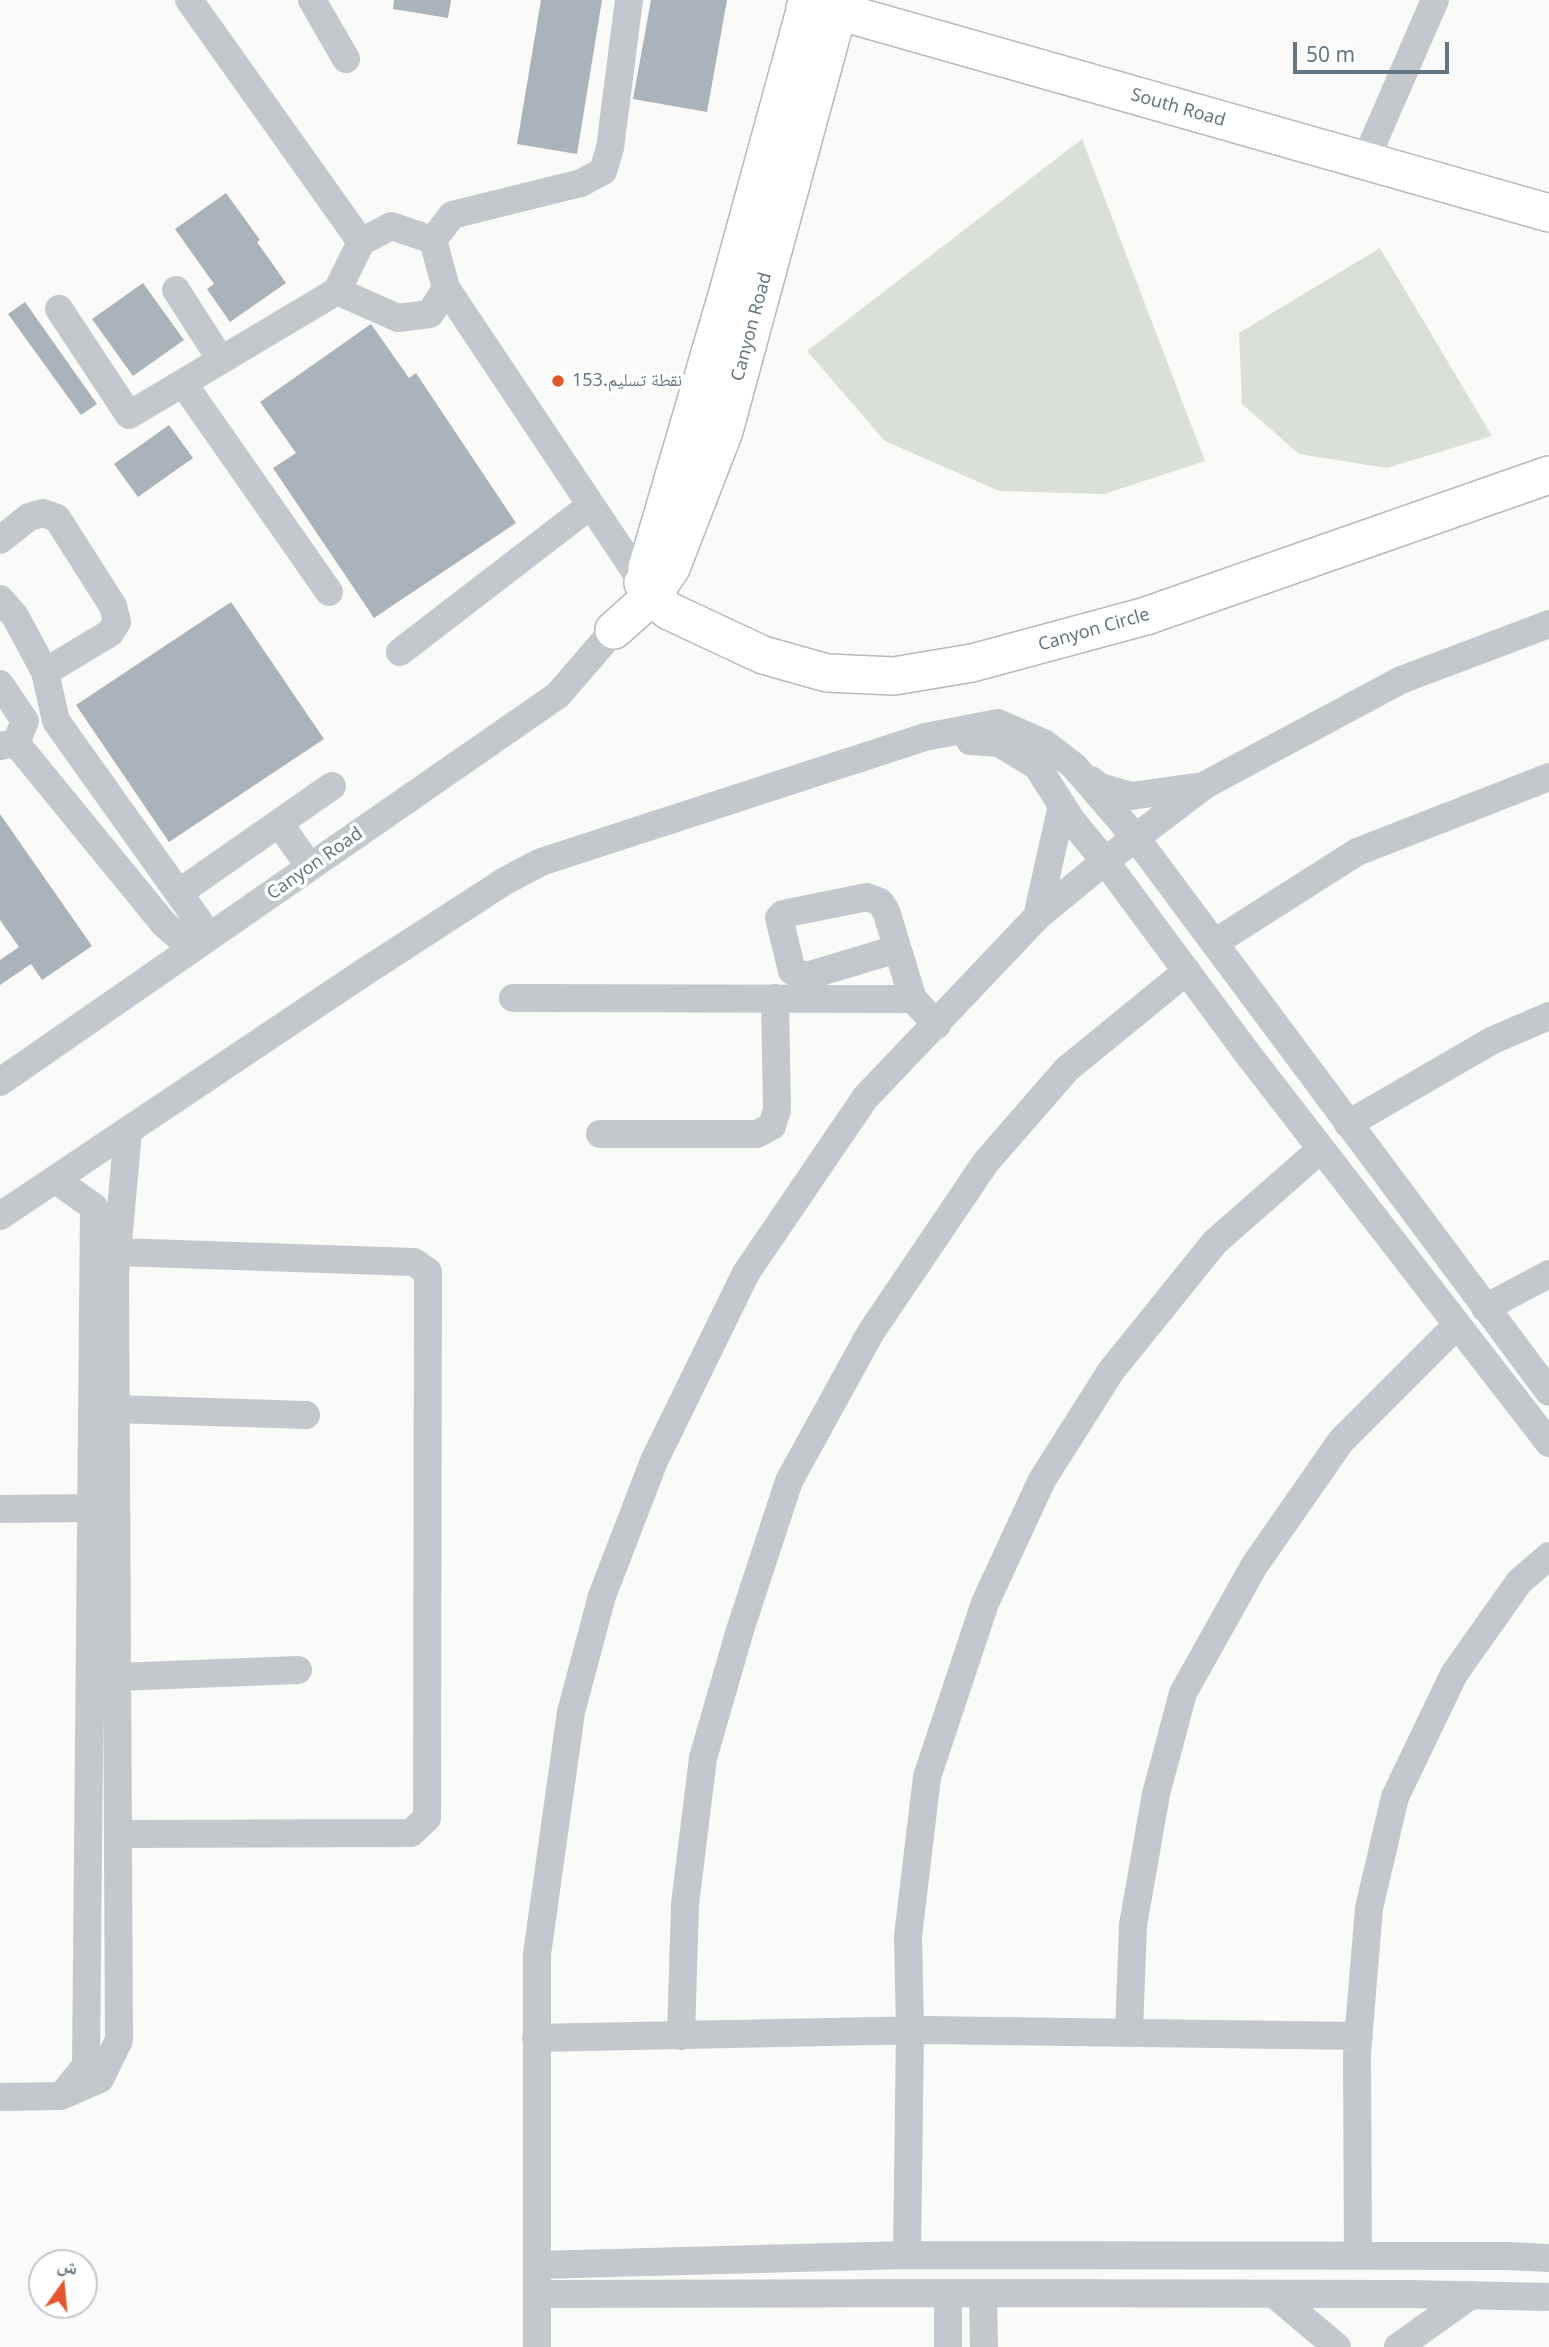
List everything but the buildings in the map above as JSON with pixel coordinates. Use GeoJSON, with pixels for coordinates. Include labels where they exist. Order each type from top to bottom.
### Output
{"type":"FeatureCollection","features":[{"type":"Feature","properties":{"kind":"main road","name":"South Road"},"geometry":{"type":"LineString","coordinates":[[823,5],[1549,213]]}},
{"type":"Feature","properties":{"kind":"main road","name":"Canyon Road"},"geometry":{"type":"LineString","coordinates":[[614,630],[647,590],[728,292],[823,5]]}},
{"type":"Feature","properties":{"kind":"main road","name":"Canyon Circle"},"geometry":{"type":"LineString","coordinates":[[647,590],[669,611],[764,654],[827,673],[894,676],[972,663],[1146,616],[1549,475]]}},
{"type":"Feature","properties":{"kind":"street"},"geometry":{"type":"LineString","coordinates":[[189,0],[361,242]]}},
{"type":"Feature","properties":{"kind":"street"},"geometry":{"type":"LineString","coordinates":[[312,0],[346,59]]}},
{"type":"Feature","properties":{"kind":"street"},"geometry":{"type":"LineString","coordinates":[[433,240],[452,215],[581,183],[603,170],[610,148],[629,0]]}},
{"type":"Feature","properties":{"kind":"street"},"geometry":{"type":"LineString","coordinates":[[1365,161],[1435,0]]}},
{"type":"Feature","properties":{"kind":"street"},"geometry":{"type":"LineString","coordinates":[[59,309],[129,415],[337,291],[361,242],[391,226],[433,240]]}},
{"type":"Feature","properties":{"kind":"street"},"geometry":{"type":"LineString","coordinates":[[433,240],[446,288],[647,590]]}},
{"type":"Feature","properties":{"kind":"street"},"geometry":{"type":"LineString","coordinates":[[337,291],[398,318],[430,314],[446,288]]}},
{"type":"Feature","properties":{"kind":"street"},"geometry":{"type":"LineString","coordinates":[[176,290],[221,360]]}},
{"type":"Feature","properties":{"kind":"street"},"geometry":{"type":"LineString","coordinates":[[183,383],[329,592]]}},
{"type":"Feature","properties":{"kind":"street"},"geometry":{"type":"LineString","coordinates":[[400,652],[591,505]]}},
{"type":"Feature","properties":{"kind":"street"},"geometry":{"type":"LineString","coordinates":[[0,540],[29,517],[43,513],[57,518],[113,606],[117,622],[110,633],[46,672]]}},
{"type":"Feature","properties":{"kind":"street"},"geometry":{"type":"LineString","coordinates":[[0,599],[15,616],[46,672],[56,721],[180,892],[195,937]]}},
{"type":"Feature","properties":{"kind":"street"},"geometry":{"type":"LineString","coordinates":[[537,2347],[537,1954],[571,1712],[602,1596],[654,1461],[746,1273],[865,1098],[1037,917],[1105,861],[1206,785],[1401,680],[1549,624]]}},
{"type":"Feature","properties":{"kind":"street","name":"Canyon Road"},"geometry":{"type":"LineString","coordinates":[[0,1082],[195,937],[310,867],[558,695],[614,630]]}},
{"type":"Feature","properties":{"kind":"street"},"geometry":{"type":"LineString","coordinates":[[0,684],[25,721],[8,744],[163,924],[195,937]]}},
{"type":"Feature","properties":{"kind":"street"},"geometry":{"type":"LineString","coordinates":[[0,1216],[363,973],[505,881],[541,862],[925,737],[998,723],[1044,743],[1100,788],[1131,796],[1206,785]]}},
{"type":"Feature","properties":{"kind":"street"},"geometry":{"type":"LineString","coordinates":[[925,737],[999,743],[1037,766],[1072,821],[1549,1443]]}},
{"type":"Feature","properties":{"kind":"street"},"geometry":{"type":"LineString","coordinates":[[1074,766],[1136,838],[1549,1392]]}},
{"type":"Feature","properties":{"kind":"street"},"geometry":{"type":"LineString","coordinates":[[1214,943],[1357,852],[1549,777]]}},
{"type":"Feature","properties":{"kind":"street"},"geometry":{"type":"LineString","coordinates":[[180,892],[332,786]]}},
{"type":"Feature","properties":{"kind":"street"},"geometry":{"type":"LineString","coordinates":[[1037,917],[1062,805]]}},
{"type":"Feature","properties":{"kind":"street"},"geometry":{"type":"LineString","coordinates":[[279,823],[310,867]]}},
{"type":"Feature","properties":{"kind":"street"},"geometry":{"type":"LineString","coordinates":[[897,949],[913,999],[937,1025]]}},
{"type":"Feature","properties":{"kind":"street"},"geometry":{"type":"LineString","coordinates":[[681,2036],[685,1904],[703,1758],[740,1630],[789,1482],[871,1332],[986,1162],[1067,1069],[1187,971]]}},
{"type":"Feature","properties":{"kind":"street"},"geometry":{"type":"LineString","coordinates":[[513,998],[913,999]]}},
{"type":"Feature","properties":{"kind":"street"},"geometry":{"type":"LineString","coordinates":[[600,1134],[757,1134],[772,1126],[777,1110],[775,998]]}},
{"type":"Feature","properties":{"kind":"street"},"geometry":{"type":"LineString","coordinates":[[1348,1124],[1493,1040],[1549,1016]]}},
{"type":"Feature","properties":{"kind":"street"},"geometry":{"type":"LineString","coordinates":[[0,2097],[61,2096],[100,2079],[119,2040],[115,1409],[117,1252],[128,1132]]}},
{"type":"Feature","properties":{"kind":"street"},"geometry":{"type":"LineString","coordinates":[[907,2255],[910,2031],[908,1936],[927,1777],[985,1603],[1042,1480],[1111,1371],[1215,1242],[1321,1149]]}},
{"type":"Feature","properties":{"kind":"street"},"geometry":{"type":"LineString","coordinates":[[56,1180],[94,1207],[86,2066],[61,2096]]}},
{"type":"Feature","properties":{"kind":"street"},"geometry":{"type":"LineString","coordinates":[[117,1252],[414,1262],[428,1272],[428,1818],[411,1833],[118,1834]]}},
{"type":"Feature","properties":{"kind":"street"},"geometry":{"type":"LineString","coordinates":[[1485,1308],[1549,1274]]}},
{"type":"Feature","properties":{"kind":"street"},"geometry":{"type":"LineString","coordinates":[[1129,2032],[1133,1925],[1156,1794],[1183,1693],[1254,1566],[1341,1441],[1457,1325]]}},
{"type":"Feature","properties":{"kind":"street"},"geometry":{"type":"LineString","coordinates":[[115,1409],[306,1415]]}},
{"type":"Feature","properties":{"kind":"street"},"geometry":{"type":"LineString","coordinates":[[0,1509],[91,1508]]}},
{"type":"Feature","properties":{"kind":"street"},"geometry":{"type":"LineString","coordinates":[[1358,2255],[1359,2036],[1369,1908],[1395,1797],[1454,1674],[1519,1582],[1549,1556]]}},
{"type":"Feature","properties":{"kind":"street"},"geometry":{"type":"LineString","coordinates":[[117,1677],[298,1670]]}},
{"type":"Feature","properties":{"kind":"street"},"geometry":{"type":"LineString","coordinates":[[536,2038],[910,2031],[1359,2036]]}},
{"type":"Feature","properties":{"kind":"street"},"geometry":{"type":"LineString","coordinates":[[537,2265],[907,2255],[1358,2255],[1549,2258]]}},
{"type":"Feature","properties":{"kind":"street"},"geometry":{"type":"LineString","coordinates":[[537,2294],[983,2292],[1549,2297]]}},
{"type":"Feature","properties":{"kind":"street"},"geometry":{"type":"LineString","coordinates":[[983,2292],[984,2347]]}},
{"type":"Feature","properties":{"kind":"street"},"geometry":{"type":"LineString","coordinates":[[948,2293],[948,2347]]}},
{"type":"Feature","properties":{"kind":"street"},"geometry":{"type":"LineString","coordinates":[[1274,2294],[1337,2347]]}},
{"type":"Feature","properties":{"kind":"street"},"geometry":{"type":"LineString","coordinates":[[1398,2347],[1471,2295]]}},
{"type":"Feature","properties":{"kind":"shaded area"},"geometry":{"type":"Polygon","coordinates":[[[1082,139],[1205,461],[1104,494],[999,491],[885,441],[807,351],[1082,139]]]}},
{"type":"Feature","properties":{"kind":"shaded area"},"geometry":{"type":"Polygon","coordinates":[[[1380,248],[1492,436],[1387,468],[1299,454],[1242,404],[1239,333],[1380,248]]]}},
{"type":"Feature","properties":{"kind":"place","name":"نقطة تسليم.153"},"geometry":{"type":"Point","coordinates":[558,381]}}]}
